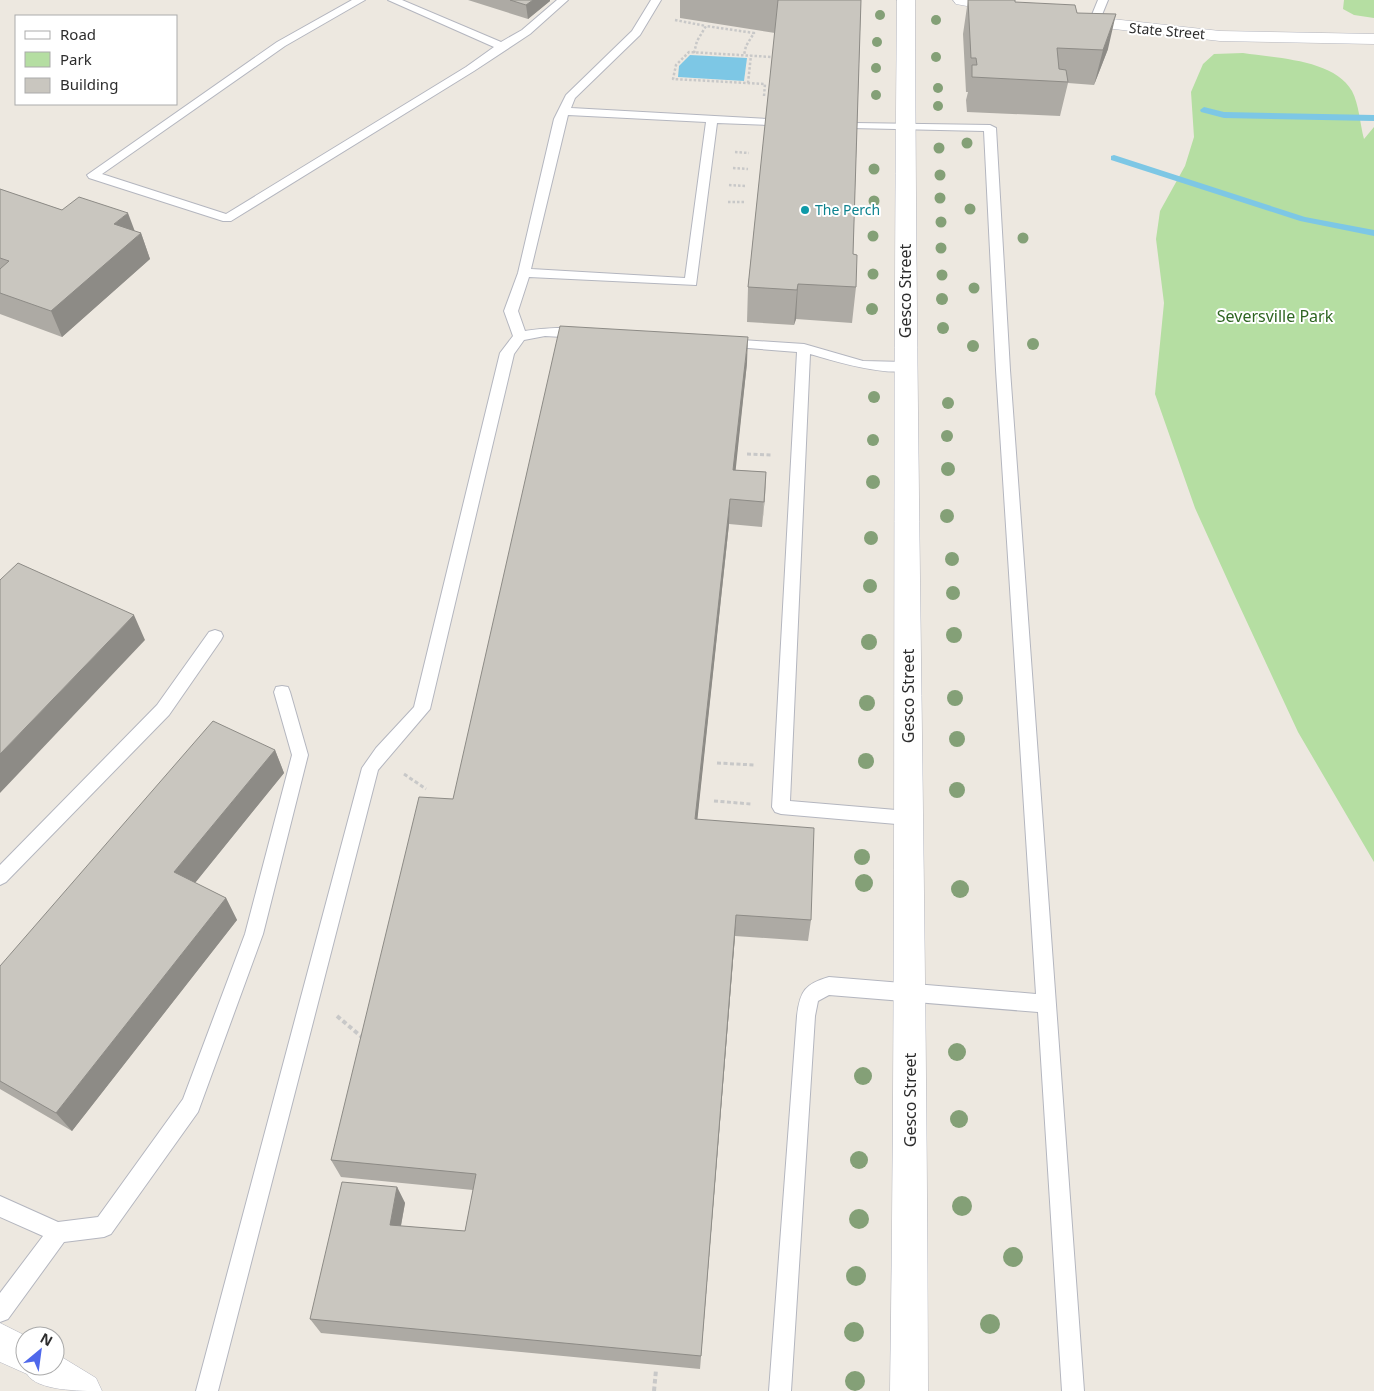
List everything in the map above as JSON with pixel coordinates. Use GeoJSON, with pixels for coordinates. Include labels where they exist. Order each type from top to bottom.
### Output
{"type":"FeatureCollection","features":[{"type":"Feature","properties":{"kind":"street","name":"Gesco Street"},"geometry":{"type":"LineString","coordinates":[[906,0],[905,366],[909,993],[909,1391]]}},
{"type":"Feature","properties":{"kind":"street"},"geometry":{"type":"LineString","coordinates":[[962,0],[1025,11]]}},
{"type":"Feature","properties":{"kind":"street","name":"State Street"},"geometry":{"type":"LineString","coordinates":[[1062,18],[1220,36],[1374,39]]}},
{"type":"Feature","properties":{"kind":"street"},"geometry":{"type":"LineString","coordinates":[[0,1341],[15,1350]]}},
{"type":"Feature","properties":{"kind":"street"},"geometry":{"type":"LineString","coordinates":[[58,1376],[83,1391]]}},
{"type":"Feature","properties":{"kind":"lane"},"geometry":{"type":"LineString","coordinates":[[360,0],[281,44],[93,175],[227,218],[470,69],[502,46],[526,32],[563,0]]}},
{"type":"Feature","properties":{"kind":"lane"},"geometry":{"type":"LineString","coordinates":[[393,0],[502,46]]}},
{"type":"Feature","properties":{"kind":"lane"},"geometry":{"type":"LineString","coordinates":[[520,336],[511,311],[524,273],[560,119],[570,97],[636,33],[656,0]]}},
{"type":"Feature","properties":{"kind":"lane"},"geometry":{"type":"LineString","coordinates":[[1094,22],[1103,0]]}},
{"type":"Feature","properties":{"kind":"lane"},"geometry":{"type":"LineString","coordinates":[[564,111],[768,122]]}},
{"type":"Feature","properties":{"kind":"lane"},"geometry":{"type":"LineString","coordinates":[[524,273],[691,282],[712,118]]}},
{"type":"Feature","properties":{"kind":"lane"},"geometry":{"type":"LineString","coordinates":[[855,126],[990,128],[1004,380],[1073,1391]]}},
{"type":"Feature","properties":{"kind":"lane"},"geometry":{"type":"LineString","coordinates":[[207,1391],[370,768],[378,756],[412,722],[422,709],[507,353],[520,336],[545,332],[595,335]]}},
{"type":"Feature","properties":{"kind":"lane"},"geometry":{"type":"LineString","coordinates":[[714,343],[804,348],[863,365],[905,366]]}},
{"type":"Feature","properties":{"kind":"lane"},"geometry":{"type":"LineString","coordinates":[[804,348],[781,807],[908,818]]}},
{"type":"Feature","properties":{"kind":"lane"},"geometry":{"type":"LineString","coordinates":[[0,877],[163,710],[215,636]]}},
{"type":"Feature","properties":{"kind":"lane"},"geometry":{"type":"LineString","coordinates":[[0,1206],[58,1232],[104,1228],[191,1105],[254,934],[300,755],[282,692]]}},
{"type":"Feature","properties":{"kind":"lane"},"geometry":{"type":"LineString","coordinates":[[780,1391],[806,1016],[809,997],[816,989],[829,986],[1047,1004]]}},
{"type":"Feature","properties":{"kind":"lane"},"geometry":{"type":"LineString","coordinates":[[0,1311],[58,1232]]}},
{"type":"Feature","properties":{"kind":"path"},"geometry":{"type":"LineString","coordinates":[[668,19],[754,33],[746,46],[744,55]]}},
{"type":"Feature","properties":{"kind":"path"},"geometry":{"type":"LineString","coordinates":[[694,52],[697,41],[706,26]]}},
{"type":"Feature","properties":{"kind":"path"},"geometry":{"type":"LineString","coordinates":[[763,100],[765,84],[673,79],[676,65],[689,52],[772,57]]}},
{"type":"Feature","properties":{"kind":"path"},"geometry":{"type":"LineString","coordinates":[[748,83],[751,56]]}},
{"type":"Feature","properties":{"kind":"path"},"geometry":{"type":"LineString","coordinates":[[714,801],[781,807]]}},
{"type":"Feature","properties":{"kind":"path"},"geometry":{"type":"LineString","coordinates":[[654,1391],[656,1370]]}},
{"type":"Feature","properties":{"kind":"green space"},"geometry":{"type":"Polygon","coordinates":[[[1344,0],[1374,0],[1374,18],[1354,15],[1343,9],[1344,0]]]}},
{"type":"Feature","properties":{"kind":"green space","name":"Seversville Park"},"geometry":{"type":"Polygon","coordinates":[[[1243,53],[1303,62],[1332,72],[1343,80],[1352,91],[1358,108],[1364,139],[1374,127],[1374,862],[1298,732],[1195,508],[1155,394],[1164,303],[1156,239],[1160,211],[1185,166],[1194,137],[1191,92],[1203,64],[1214,54],[1243,53]]]}},
{"type":"Feature","properties":{"kind":"water"},"geometry":{"type":"Polygon","coordinates":[[[690,55],[747,58],[744,81],[678,77],[679,66],[690,55]]]}},
{"type":"Feature","properties":{"kind":"building"},"geometry":{"type":"Polygon","coordinates":[[[510,0],[533,0],[526,5],[510,0]]]}},
{"type":"Feature","properties":{"kind":"building","name":"The Perch"},"geometry":{"type":"Polygon","coordinates":[[[778,0],[861,0],[853,254],[857,255],[856,287],[798,284],[797,290],[748,287],[778,0]]]}},
{"type":"Feature","properties":{"kind":"building"},"geometry":{"type":"Polygon","coordinates":[[[968,0],[1015,0],[1015,2],[1075,5],[1077,13],[1116,14],[1103,50],[1057,48],[1059,69],[1066,70],[1068,82],[972,77],[972,65],[977,65],[976,58],[971,58],[968,0]]]}},
{"type":"Feature","properties":{"kind":"building"},"geometry":{"type":"Polygon","coordinates":[[[0,189],[62,210],[79,197],[128,213],[114,224],[141,233],[51,311],[0,293],[0,269],[9,261],[0,258],[0,189]]]}},
{"type":"Feature","properties":{"kind":"building"},"geometry":{"type":"Polygon","coordinates":[[[560,326],[748,337],[733,470],[766,472],[764,502],[730,499],[695,819],[814,828],[811,920],[736,915],[701,1356],[310,1319],[342,1182],[397,1187],[390,1225],[465,1231],[476,1174],[331,1160],[419,797],[453,799],[560,326]]]}},
{"type":"Feature","properties":{"kind":"building"},"geometry":{"type":"Polygon","coordinates":[[[18,563],[134,615],[0,754],[0,580],[18,563]]]}},
{"type":"Feature","properties":{"kind":"building"},"geometry":{"type":"Polygon","coordinates":[[[213,721],[275,750],[174,872],[226,898],[56,1113],[0,1081],[0,966],[213,721]]]}},
{"type":"Feature","properties":{"kind":"waterway"},"geometry":{"type":"LineString","coordinates":[[1204,110],[1224,115],[1374,118]]}},
{"type":"Feature","properties":{"kind":"waterway"},"geometry":{"type":"LineString","coordinates":[[1114,158],[1303,219],[1374,233]]}},
{"type":"Feature","properties":{"kind":"place","name":"The Perch"},"geometry":{"type":"Point","coordinates":[805,210]}}]}
